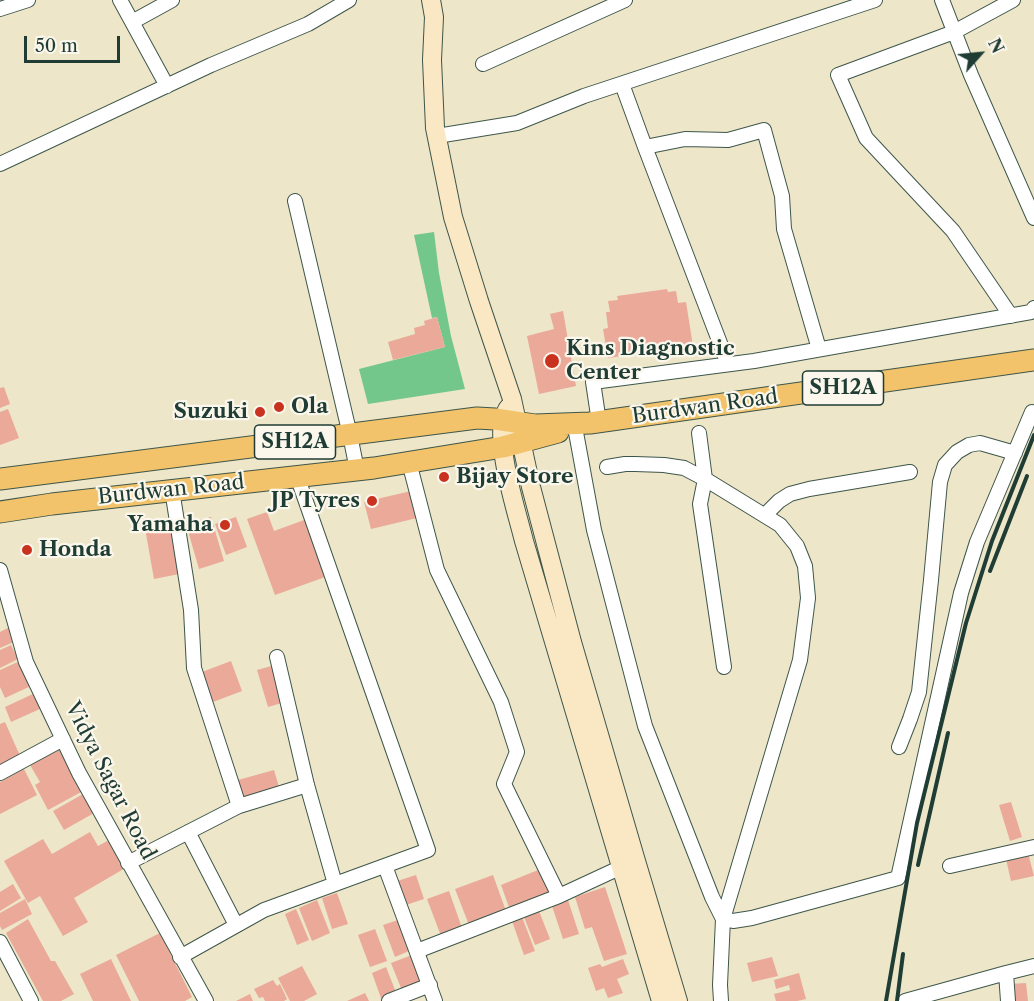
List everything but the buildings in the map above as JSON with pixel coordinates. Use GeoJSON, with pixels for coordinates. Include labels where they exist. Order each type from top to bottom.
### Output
{"type":"FeatureCollection","features":[{"type":"Feature","properties":{"kind":"main road","name":"Burdwan Road"},"geometry":{"type":"LineString","coordinates":[[0,479],[477,418],[535,425],[588,424],[1034,360]]}},
{"type":"Feature","properties":{"kind":"main road","name":"Burdwan Road"},"geometry":{"type":"LineString","coordinates":[[0,512],[52,504],[357,470],[512,445],[588,424]]}},
{"type":"Feature","properties":{"kind":"street"},"geometry":{"type":"LineString","coordinates":[[0,9],[28,0]]}},
{"type":"Feature","properties":{"kind":"street"},"geometry":{"type":"LineString","coordinates":[[120,0],[167,86]]}},
{"type":"Feature","properties":{"kind":"street"},"geometry":{"type":"LineString","coordinates":[[132,22],[172,0]]}},
{"type":"Feature","properties":{"kind":"street"},"geometry":{"type":"LineString","coordinates":[[0,164],[211,65],[308,24],[349,0]]}},
{"type":"Feature","properties":{"kind":"street"},"geometry":{"type":"LineString","coordinates":[[483,64],[625,0]]}},
{"type":"Feature","properties":{"kind":"street"},"geometry":{"type":"LineString","coordinates":[[437,136],[517,123],[584,96],[874,0]]}},
{"type":"Feature","properties":{"kind":"street"},"geometry":{"type":"LineString","coordinates":[[942,0],[971,75],[1034,218]]}},
{"type":"Feature","properties":{"kind":"street"},"geometry":{"type":"LineString","coordinates":[[1011,316],[953,231],[866,138],[838,75],[954,32],[1013,0]]}},
{"type":"Feature","properties":{"kind":"street"},"geometry":{"type":"LineString","coordinates":[[435,6],[432,60],[437,136],[453,217],[512,399],[509,421],[512,445],[531,487],[661,1001]]}},
{"type":"Feature","properties":{"kind":"street"},"geometry":{"type":"LineString","coordinates":[[622,84],[728,364]]}},
{"type":"Feature","properties":{"kind":"street"},"geometry":{"type":"LineString","coordinates":[[645,147],[685,139],[728,140],[764,130],[782,196],[784,229],[819,349]]}},
{"type":"Feature","properties":{"kind":"street"},"geometry":{"type":"LineString","coordinates":[[295,201],[357,470]]}},
{"type":"Feature","properties":{"kind":"street"},"geometry":{"type":"LineString","coordinates":[[723,919],[712,897],[645,726],[594,530],[588,424],[593,382],[819,349],[1011,316],[1031,312],[1034,308]]}},
{"type":"Feature","properties":{"kind":"street"},"geometry":{"type":"LineString","coordinates":[[723,919],[733,921],[752,918],[898,878],[961,593],[977,542],[1032,412]]}},
{"type":"Feature","properties":{"kind":"street"},"geometry":{"type":"LineString","coordinates":[[699,433],[705,479],[700,504],[724,667]]}},
{"type":"Feature","properties":{"kind":"street"},"geometry":{"type":"LineString","coordinates":[[898,747],[919,692],[940,482],[945,465],[957,452],[969,445],[980,443],[1015,453]]}},
{"type":"Feature","properties":{"kind":"street"},"geometry":{"type":"LineString","coordinates":[[409,462],[437,570],[501,702],[517,752],[504,784],[559,897]]}},
{"type":"Feature","properties":{"kind":"street"},"geometry":{"type":"LineString","coordinates":[[607,467],[625,464],[684,468],[780,525],[797,546],[805,566],[808,597],[800,660],[723,919],[721,1001]]}},
{"type":"Feature","properties":{"kind":"street"},"geometry":{"type":"LineString","coordinates":[[765,515],[790,494],[910,472]]}},
{"type":"Feature","properties":{"kind":"street"},"geometry":{"type":"LineString","coordinates":[[180,957],[264,910],[428,850],[297,476]]}},
{"type":"Feature","properties":{"kind":"street"},"geometry":{"type":"LineString","coordinates":[[172,490],[190,610],[194,668],[239,806]]}},
{"type":"Feature","properties":{"kind":"street","name":"Vidya Sagar Road"},"geometry":{"type":"LineString","coordinates":[[0,570],[26,662],[79,773],[206,1001]]}},
{"type":"Feature","properties":{"kind":"street"},"geometry":{"type":"LineString","coordinates":[[277,657],[307,784],[335,884]]}},
{"type":"Feature","properties":{"kind":"street"},"geometry":{"type":"LineString","coordinates":[[0,773],[63,739]]}},
{"type":"Feature","properties":{"kind":"street"},"geometry":{"type":"LineString","coordinates":[[128,862],[239,806],[307,784]]}},
{"type":"Feature","properties":{"kind":"street"},"geometry":{"type":"LineString","coordinates":[[188,832],[236,926]]}},
{"type":"Feature","properties":{"kind":"street"},"geometry":{"type":"LineString","coordinates":[[950,866],[1034,846]]}},
{"type":"Feature","properties":{"kind":"street"},"geometry":{"type":"LineString","coordinates":[[417,951],[559,897],[628,864]]}},
{"type":"Feature","properties":{"kind":"street"},"geometry":{"type":"LineString","coordinates":[[628,864],[678,1001]]}},
{"type":"Feature","properties":{"kind":"street"},"geometry":{"type":"LineString","coordinates":[[385,866],[435,1001]]}},
{"type":"Feature","properties":{"kind":"street"},"geometry":{"type":"LineString","coordinates":[[0,942],[31,1001]]}},
{"type":"Feature","properties":{"kind":"street"},"geometry":{"type":"LineString","coordinates":[[905,1001],[1034,966]]}},
{"type":"Feature","properties":{"kind":"street"},"geometry":{"type":"LineString","coordinates":[[1006,973],[1008,1001]]}},
{"type":"Feature","properties":{"kind":"street"},"geometry":{"type":"LineString","coordinates":[[389,1001],[430,986]]}},
{"type":"Feature","properties":{"kind":"green space"},"geometry":{"type":"Polygon","coordinates":[[[434,232],[451,336],[465,389],[368,404],[359,369],[445,347],[437,317],[432,318],[414,235],[434,232]]]}},
{"type":"Feature","properties":{"kind":"railway"},"geometry":{"type":"LineString","coordinates":[[886,1001],[917,823],[966,623],[992,541],[1034,435]]}},
{"type":"Feature","properties":{"kind":"railway"},"geometry":{"type":"LineString","coordinates":[[990,571],[1027,476]]}},
{"type":"Feature","properties":{"kind":"railway"},"geometry":{"type":"LineString","coordinates":[[918,865],[948,733]]}},
{"type":"Feature","properties":{"kind":"railway"},"geometry":{"type":"LineString","coordinates":[[897,1001],[903,954]]}},
{"type":"Feature","properties":{"kind":"place","name":"Kins Diagnostic Center"},"geometry":{"type":"Point","coordinates":[552,361]}},
{"type":"Feature","properties":{"kind":"place","name":"Ola"},"geometry":{"type":"Point","coordinates":[279,407]}},
{"type":"Feature","properties":{"kind":"place","name":"Suzuki"},"geometry":{"type":"Point","coordinates":[260,412]}},
{"type":"Feature","properties":{"kind":"place","name":"Bijay Store"},"geometry":{"type":"Point","coordinates":[444,477]}},
{"type":"Feature","properties":{"kind":"place","name":"JP Tyres"},"geometry":{"type":"Point","coordinates":[372,501]}},
{"type":"Feature","properties":{"kind":"place","name":"Yamaha"},"geometry":{"type":"Point","coordinates":[225,525]}},
{"type":"Feature","properties":{"kind":"place","name":"Honda"},"geometry":{"type":"Point","coordinates":[27,550]}}]}
